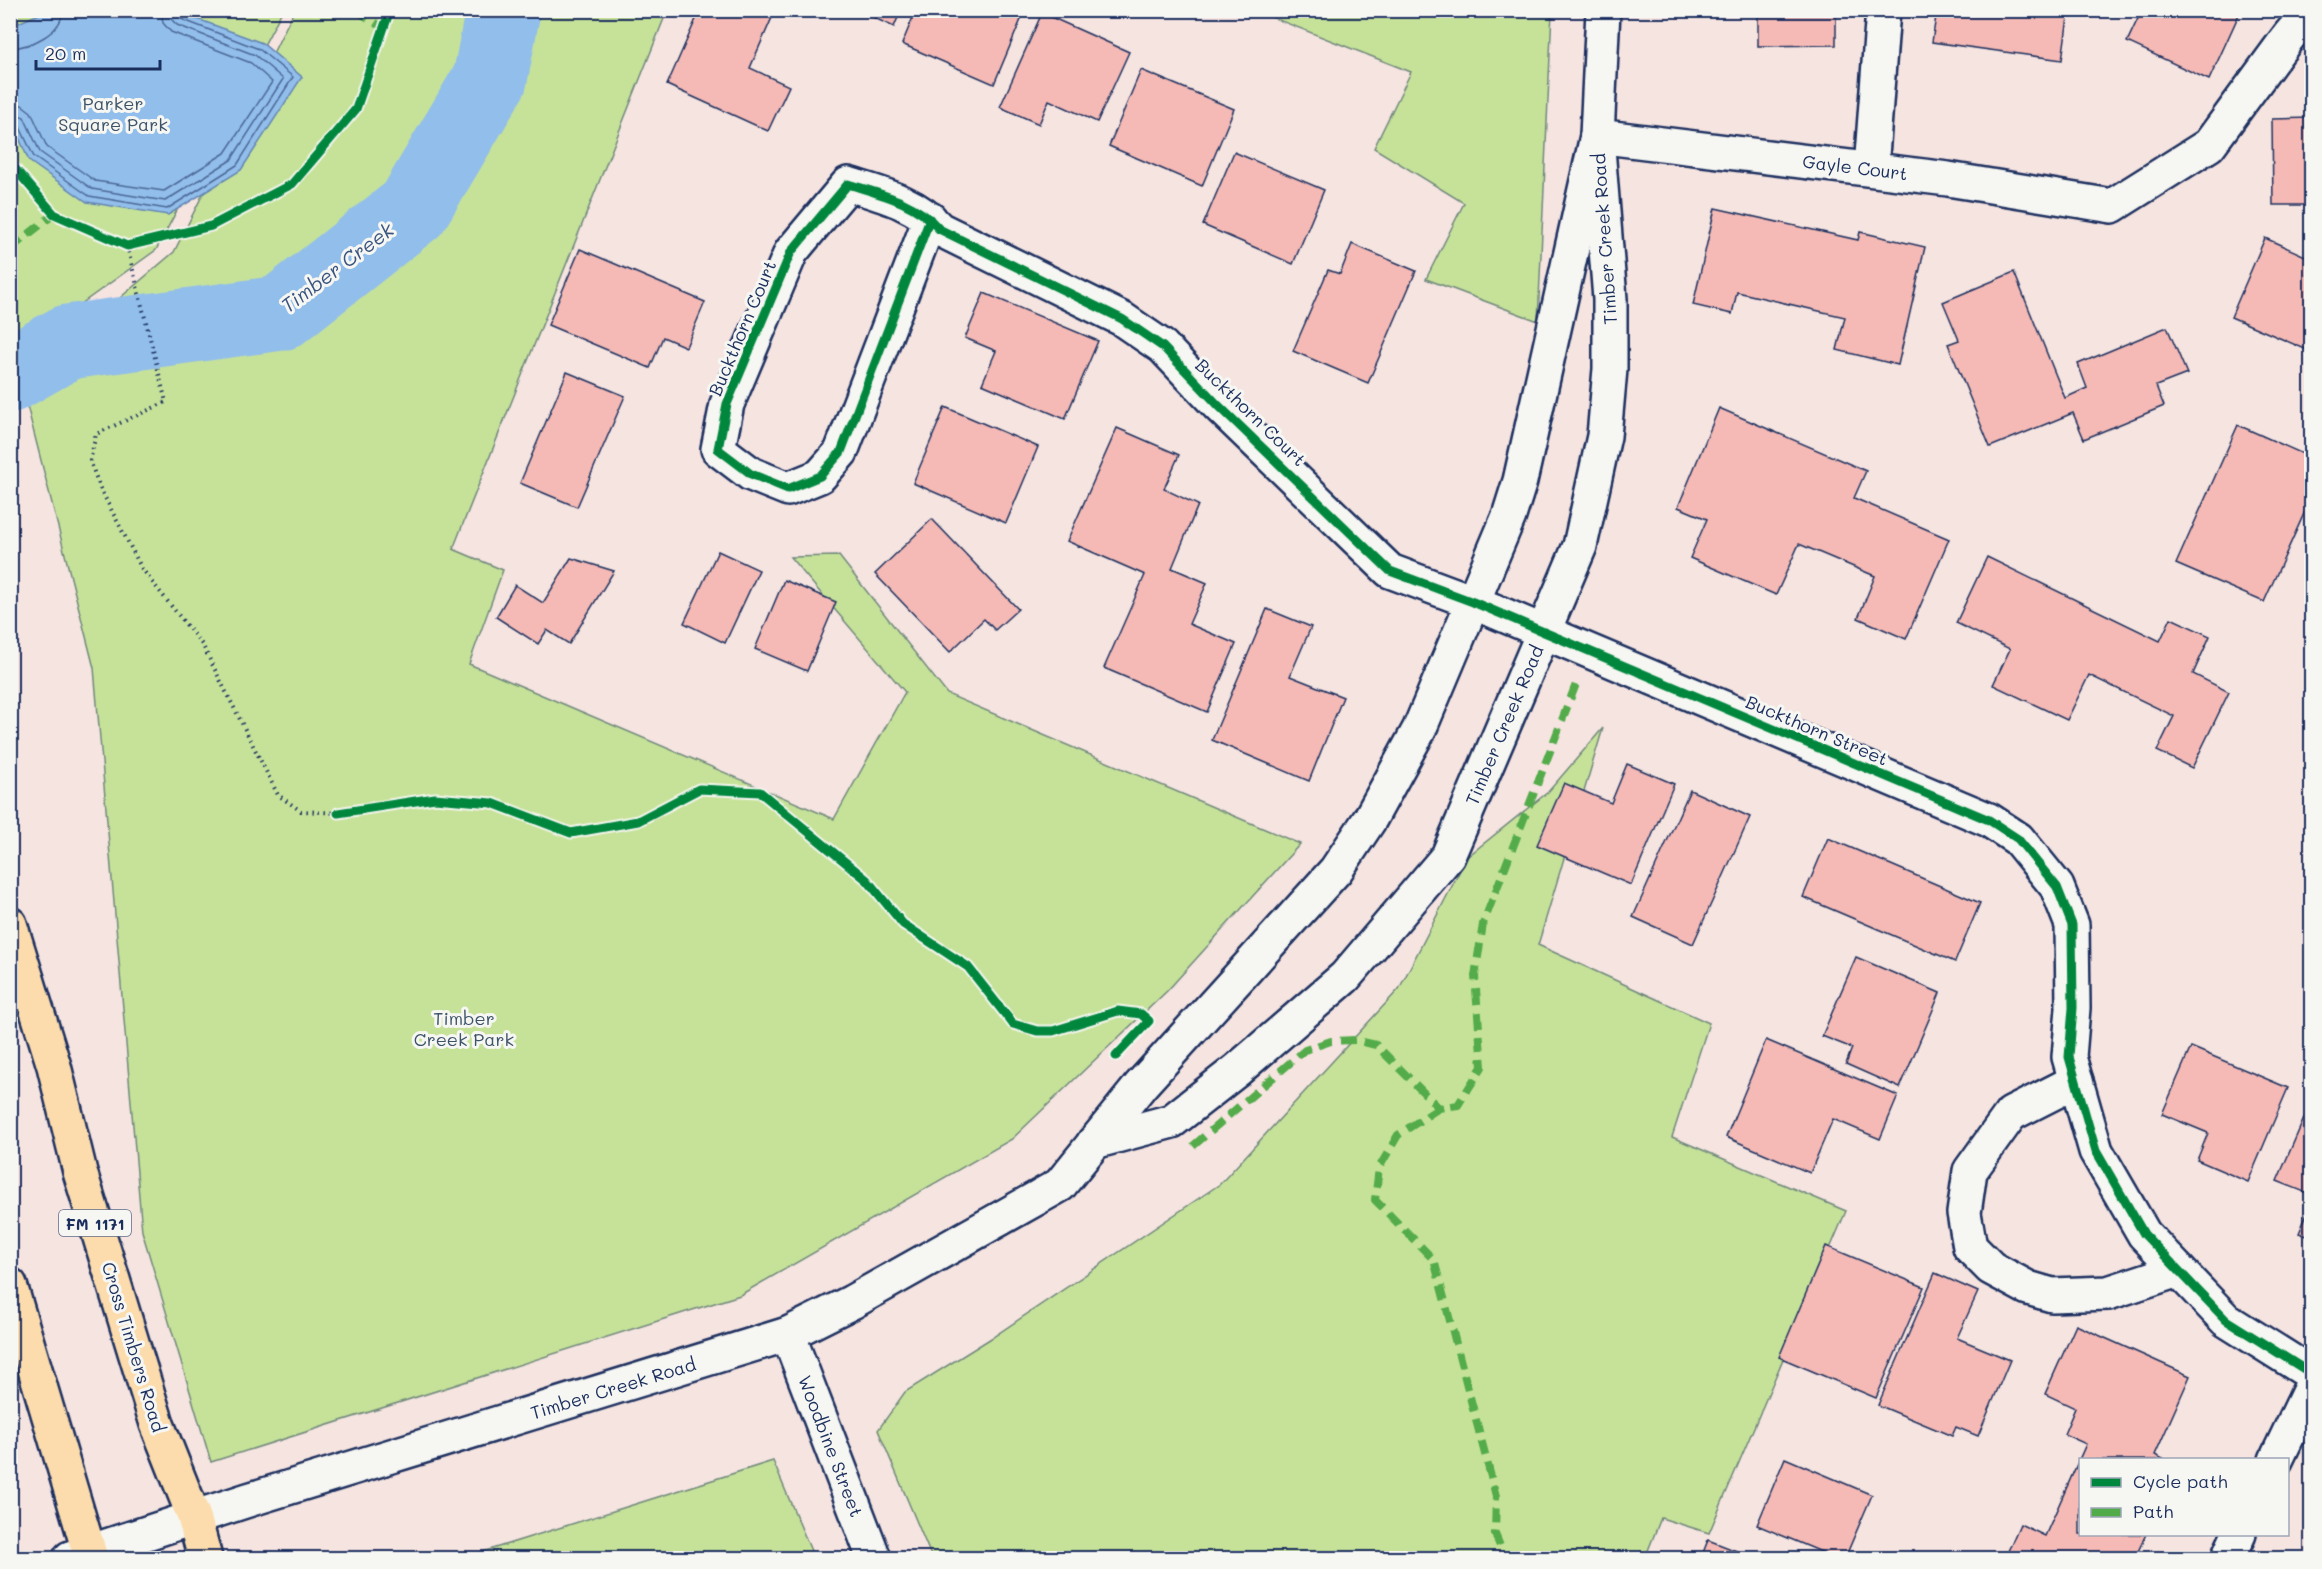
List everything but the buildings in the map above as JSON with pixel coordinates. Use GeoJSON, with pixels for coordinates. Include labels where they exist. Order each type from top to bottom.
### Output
{"type":"FeatureCollection","features":[{"type":"Feature","properties":{"kind":"main road","name":"Cross Timbers Road"},"geometry":{"type":"LineString","coordinates":[[10,924],[54,1066],[80,1172],[157,1424],[194,1517],[205,1558]]}},
{"type":"Feature","properties":{"kind":"main road"},"geometry":{"type":"LineString","coordinates":[[10,1285],[84,1556]]}},
{"type":"Feature","properties":{"kind":"street","name":"Timber Creek Road"},"geometry":{"type":"LineString","coordinates":[[1094,1142],[1172,1121],[1237,1070],[1345,977],[1448,856],[1580,546],[1604,436],[1610,369],[1610,299],[1597,136],[1603,10]]}},
{"type":"Feature","properties":{"kind":"street"},"geometry":{"type":"LineString","coordinates":[[1870,169],[1883,10]]}},
{"type":"Feature","properties":{"kind":"street","name":"Gayle Court"},"geometry":{"type":"LineString","coordinates":[[1597,136],[1948,179],[2112,206],[2210,145],[2289,36],[2311,10]]}},
{"type":"Feature","properties":{"kind":"street","name":"Timber Creek Road"},"geometry":{"type":"LineString","coordinates":[[84,1556],[194,1517],[788,1335],[852,1302],[1060,1185],[1141,1085],[1336,870],[1370,819],[1419,730],[1509,516],[1520,481],[1597,136]]}},
{"type":"Feature","properties":{"kind":"street","name":"Buckthorn Court"},"geometry":{"type":"LineString","coordinates":[[930,219],[841,452],[820,476],[788,489],[751,474],[718,449],[727,404],[791,252],[848,184],[895,198],[930,219],[939,229],[1122,319],[1155,342],[1390,571],[1544,632]]}},
{"type":"Feature","properties":{"kind":"street","name":"Buckthorn Street"},"geometry":{"type":"LineString","coordinates":[[1544,632],[1989,820],[2018,839],[2057,887],[2072,925],[2073,1008],[2069,1057],[2096,1150],[2144,1234],[2226,1320],[2312,1374]]}},
{"type":"Feature","properties":{"kind":"street"},"geometry":{"type":"LineString","coordinates":[[2076,1081],[2011,1114],[1970,1171],[1964,1213],[1970,1247],[1991,1268],[2028,1288],[2052,1295],[2108,1293],[2178,1270]]}},
{"type":"Feature","properties":{"kind":"street","name":"Woodbine Street"},"geometry":{"type":"LineString","coordinates":[[788,1335],[874,1558]]}},
{"type":"Feature","properties":{"kind":"street"},"geometry":{"type":"LineString","coordinates":[[2277,1458],[2312,1385]]}},
{"type":"Feature","properties":{"kind":"street"},"geometry":{"type":"LineString","coordinates":[[2228,1558],[2239,1536]]}},
{"type":"Feature","properties":{"kind":"path"},"geometry":{"type":"LineString","coordinates":[[127,246],[166,402],[96,434],[90,461],[100,488],[142,569],[203,646],[278,795],[301,811],[338,813]]}},
{"type":"Feature","properties":{"kind":"green space","name":"Parker Square Park"},"geometry":{"type":"Polygon","coordinates":[[[11,11],[282,11],[156,250],[11,354],[11,11]]]}},
{"type":"Feature","properties":{"kind":"green space","name":"Timber Creek Park"},"geometry":{"type":"Polygon","coordinates":[[[294,11],[667,11],[453,549],[503,570],[469,664],[834,819],[905,692],[790,557],[839,556],[947,694],[1300,844],[1167,991],[1012,1139],[740,1295],[211,1462],[142,1231],[94,668],[21,382],[174,252],[294,11]]]}},
{"type":"Feature","properties":{"kind":"green space"},"geometry":{"type":"Polygon","coordinates":[[[1256,11],[1552,11],[1538,321],[1426,279],[1464,203],[1374,148],[1411,72],[1256,11]]]}},
{"type":"Feature","properties":{"kind":"green space"},"geometry":{"type":"Polygon","coordinates":[[[1603,728],[1538,945],[1709,1023],[1672,1137],[1846,1211],[1709,1533],[1661,1518],[1645,1558],[932,1558],[878,1430],[905,1392],[993,1337],[1220,1184],[1399,989],[1467,857],[1548,792],[1603,728]]]}},
{"type":"Feature","properties":{"kind":"green space"},"geometry":{"type":"Polygon","coordinates":[[[773,1461],[814,1558],[463,1558],[773,1461]]]}},
{"type":"Feature","properties":{"kind":"water","name":"Parker Square Park"},"geometry":{"type":"Polygon","coordinates":[[[46,11],[176,11],[262,43],[302,77],[241,170],[168,215],[87,202],[29,161],[11,119],[11,26],[46,11]]]}},
{"type":"Feature","properties":{"kind":"waterway","name":"Timber Creek"},"geometry":{"type":"LineString","coordinates":[[10,375],[68,342],[281,313],[413,209],[490,79],[503,10]]}},
{"type":"Feature","properties":{"kind":"marked path"},"geometry":{"type":"LineString","coordinates":[[356,10],[385,29]]}},
{"type":"Feature","properties":{"kind":"marked path"},"geometry":{"type":"LineString","coordinates":[[10,249],[54,214]]}},
{"type":"Feature","properties":{"kind":"marked path"},"geometry":{"type":"LineString","coordinates":[[1193,1146],[1305,1050],[1331,1041],[1355,1040],[1376,1045],[1439,1108],[1458,1105],[1482,1067],[1475,976],[1483,924],[1578,679]]}},
{"type":"Feature","properties":{"kind":"marked path"},"geometry":{"type":"LineString","coordinates":[[1439,1108],[1398,1135],[1379,1168],[1375,1200],[1434,1260],[1496,1496],[1495,1534],[1505,1558]]}},
{"type":"Feature","properties":{"kind":"cycle path"},"geometry":{"type":"LineString","coordinates":[[10,163],[54,214],[127,246],[211,226],[292,184],[356,109],[390,10]]}},
{"type":"Feature","properties":{"kind":"cycle path"},"geometry":{"type":"LineString","coordinates":[[930,219],[841,452],[820,476],[788,489],[751,474],[718,449],[727,404],[791,252],[848,184],[909,206],[920,212],[930,220],[939,229],[1122,319],[1163,347],[1218,405],[1390,571],[1473,602],[1989,820],[2018,839],[2057,887],[2072,925],[2073,1008],[2069,1057],[2096,1151],[2144,1234],[2226,1320],[2312,1374]]}},
{"type":"Feature","properties":{"kind":"cycle path"},"geometry":{"type":"LineString","coordinates":[[338,813],[435,798],[492,803],[571,833],[638,821],[699,789],[760,792],[867,880],[903,924],[968,967],[1013,1024],[1037,1031],[1053,1031],[1118,1011],[1141,1014],[1149,1021],[1116,1056]]}}]}
